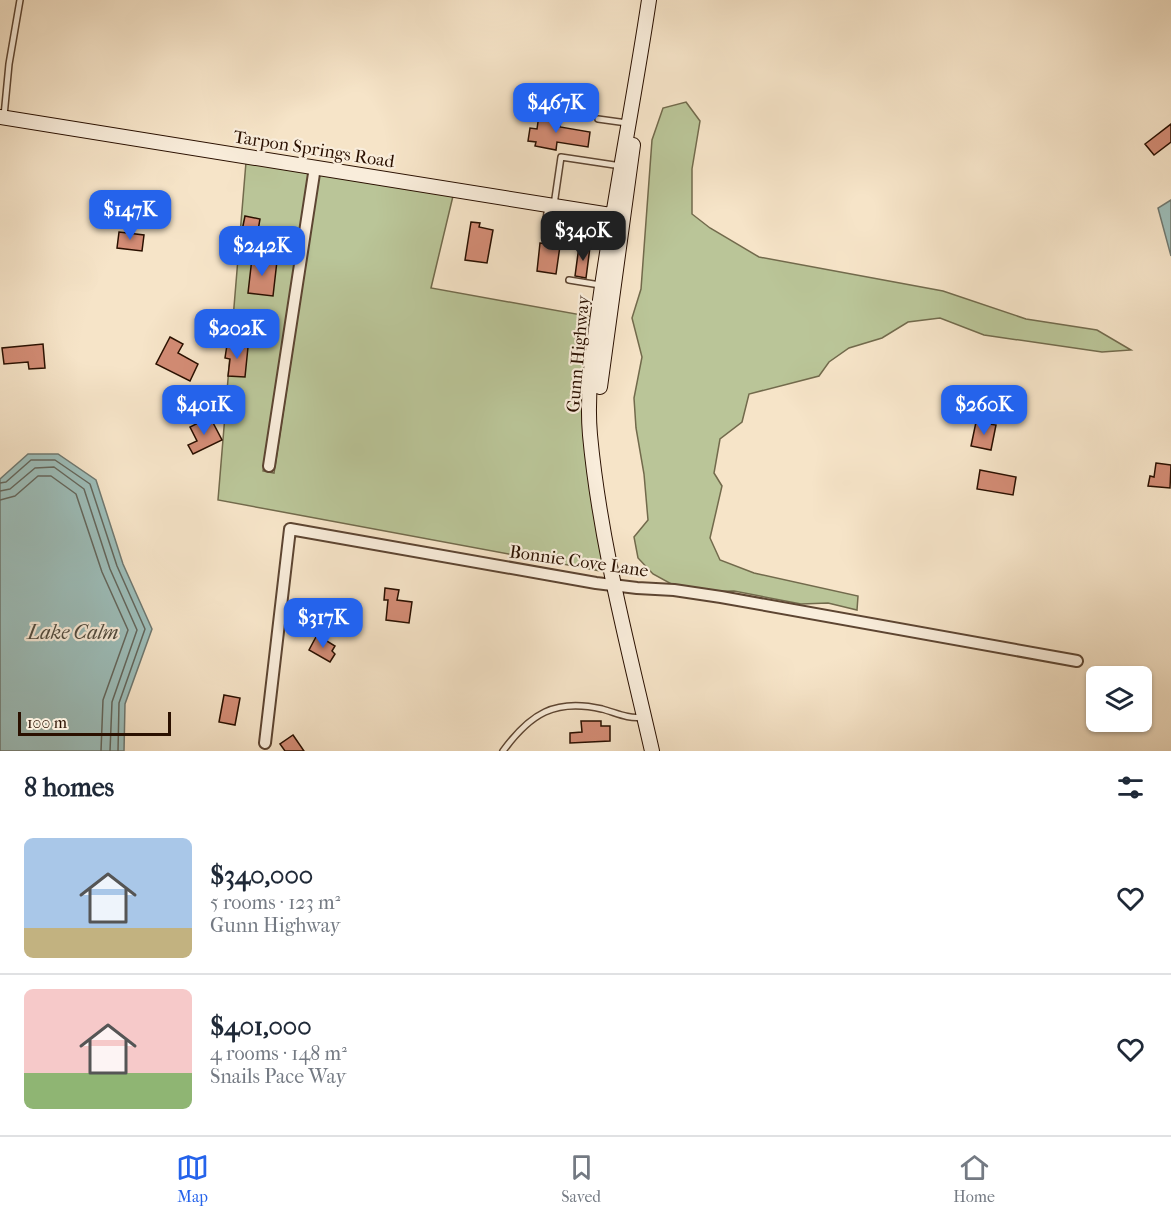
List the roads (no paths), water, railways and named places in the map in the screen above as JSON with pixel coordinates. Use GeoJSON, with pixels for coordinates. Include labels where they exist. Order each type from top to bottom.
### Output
{"type":"FeatureCollection","features":[{"type":"Feature","properties":{"kind":"main road","name":"Gunn Highway"},"geometry":{"type":"LineString","coordinates":[[595,461],[621,166],[649,0]]}},
{"type":"Feature","properties":{"kind":"main road","name":"Gunn Highway"},"geometry":{"type":"LineString","coordinates":[[638,74],[635,124],[618,216],[608,245],[602,285],[591,389],[590,435],[595,461],[598,505],[652,751]]}},
{"type":"Feature","properties":{"kind":"main road","name":"Tarpon Springs Road"},"geometry":{"type":"LineString","coordinates":[[2,117],[618,216]]}},
{"type":"Feature","properties":{"kind":"street"},"geometry":{"type":"LineString","coordinates":[[269,466],[315,167]]}},
{"type":"Feature","properties":{"kind":"street","name":"Bonnie Cove Lane"},"geometry":{"type":"LineString","coordinates":[[265,743],[290,529],[614,586],[674,590],[721,597],[1077,661]]}},
{"type":"Feature","properties":{"kind":"lane"},"geometry":{"type":"LineString","coordinates":[[2,117],[20,0]]}},
{"type":"Feature","properties":{"kind":"lane"},"geometry":{"type":"LineString","coordinates":[[598,118],[627,123]]}},
{"type":"Feature","properties":{"kind":"lane"},"geometry":{"type":"LineString","coordinates":[[545,226],[561,157],[621,166]]}},
{"type":"Feature","properties":{"kind":"lane"},"geometry":{"type":"LineString","coordinates":[[575,240],[608,245]]}},
{"type":"Feature","properties":{"kind":"lane"},"geometry":{"type":"LineString","coordinates":[[569,280],[602,285]]}},
{"type":"Feature","properties":{"kind":"lane"},"geometry":{"type":"LineString","coordinates":[[503,751],[525,724],[532,718],[550,710],[572,706],[595,708],[632,719],[644,717]]}},
{"type":"Feature","properties":{"kind":"water"},"geometry":{"type":"Polygon","coordinates":[[[1171,200],[1171,256],[1158,208],[1171,200]]]}},
{"type":"Feature","properties":{"kind":"water","name":"Lake Calm"},"geometry":{"type":"Polygon","coordinates":[[[28,454],[58,454],[96,480],[123,564],[152,629],[125,704],[124,751],[0,751],[0,479],[28,454]]]}}]}
